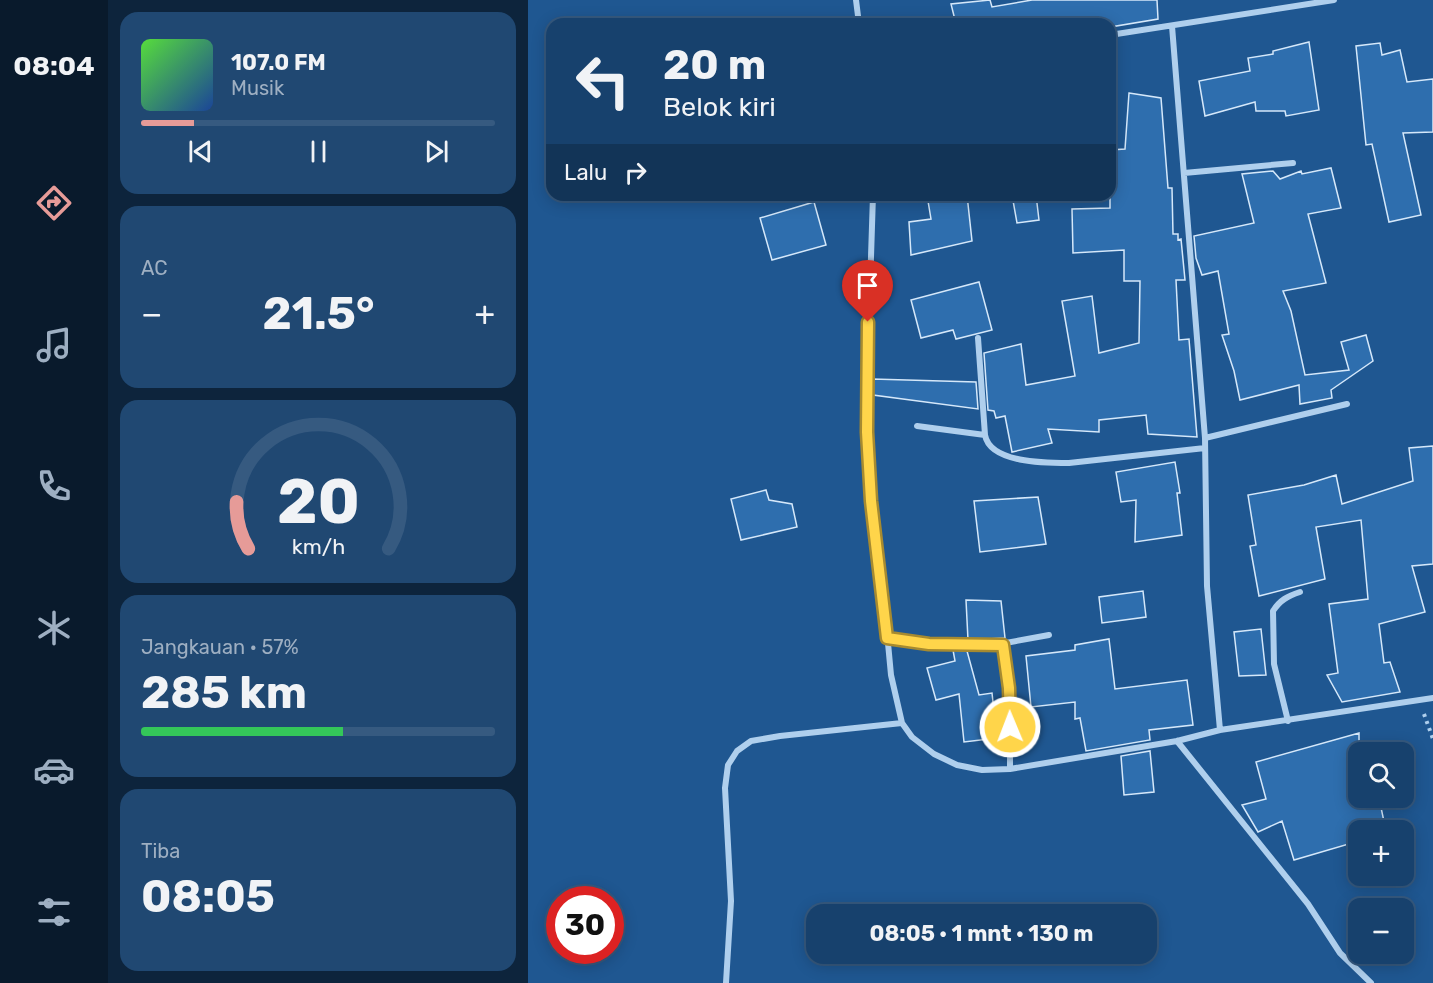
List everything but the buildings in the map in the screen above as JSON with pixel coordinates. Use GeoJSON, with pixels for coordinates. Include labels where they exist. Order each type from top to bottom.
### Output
{"type":"FeatureCollection","features":[{"type":"Feature","properties":{"kind":"street"},"geometry":{"type":"LineString","coordinates":[[856,0],[859,18]]}},
{"type":"Feature","properties":{"kind":"street"},"geometry":{"type":"LineString","coordinates":[[1116,34],[1334,0]]}},
{"type":"Feature","properties":{"kind":"street"},"geometry":{"type":"LineString","coordinates":[[1173,26],[1205,438],[1207,586],[1220,730]]}},
{"type":"Feature","properties":{"kind":"street"},"geometry":{"type":"LineString","coordinates":[[1184,173],[1293,163]]}},
{"type":"Feature","properties":{"kind":"street"},"geometry":{"type":"LineString","coordinates":[[873,201],[867,432],[871,501],[891,675],[902,723],[912,738],[934,754],[957,765],[982,770],[1010,769],[1177,741],[1220,730],[1433,698]]}},
{"type":"Feature","properties":{"kind":"street"},"geometry":{"type":"LineString","coordinates":[[978,338],[984,435],[991,449],[999,453],[1050,463],[1086,462],[1205,448]]}},
{"type":"Feature","properties":{"kind":"street"},"geometry":{"type":"LineString","coordinates":[[1205,438],[1347,404]]}},
{"type":"Feature","properties":{"kind":"street"},"geometry":{"type":"LineString","coordinates":[[917,426],[984,435]]}},
{"type":"Feature","properties":{"kind":"street"},"geometry":{"type":"LineString","coordinates":[[1288,721],[1274,664],[1273,611],[1288,596],[1300,592]]}},
{"type":"Feature","properties":{"kind":"street"},"geometry":{"type":"LineString","coordinates":[[887,638],[929,644],[1003,645],[1049,635]]}},
{"type":"Feature","properties":{"kind":"street"},"geometry":{"type":"LineString","coordinates":[[1003,645],[1010,707],[1010,769]]}},
{"type":"Feature","properties":{"kind":"street"},"geometry":{"type":"LineString","coordinates":[[726,983],[731,901],[725,788],[728,765],[737,751],[750,741],[902,723]]}},
{"type":"Feature","properties":{"kind":"street"},"geometry":{"type":"LineString","coordinates":[[1177,741],[1308,904],[1340,952],[1371,983]]}},
{"type":"Feature","properties":{"kind":"path"},"geometry":{"type":"LineString","coordinates":[[1419,701],[1433,738]]}},
{"type":"Feature","properties":{"kind":"route"},"geometry":{"type":"LineString","coordinates":[[868,322],[867,432],[871,501],[887,638],[929,644],[1003,645],[1009,688],[1010,727]]}}]}
